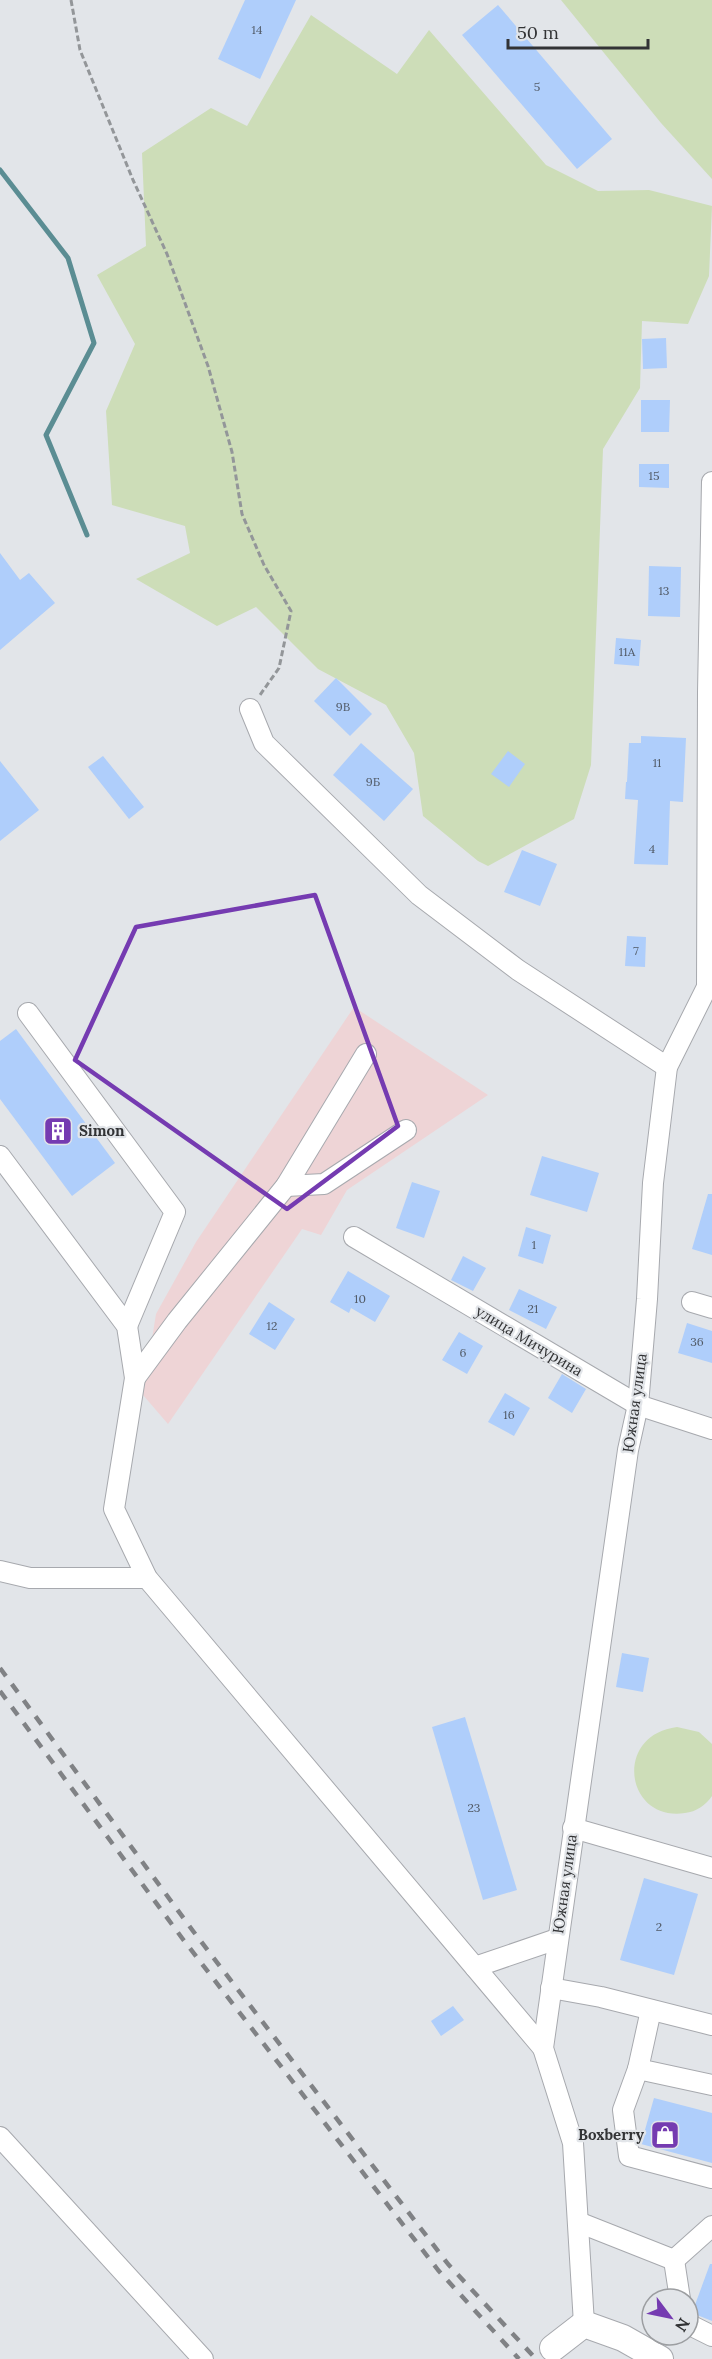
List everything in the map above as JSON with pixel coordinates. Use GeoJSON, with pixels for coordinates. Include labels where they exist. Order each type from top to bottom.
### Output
{"type":"FeatureCollection","features":[{"type":"Feature","properties":{"kind":"main road"},"geometry":{"type":"LineString","coordinates":[[553,2348],[584,2324],[623,2338],[660,2359]]}},
{"type":"Feature","properties":{"kind":"street","name":"Южная улица"},"geometry":{"type":"LineString","coordinates":[[584,2324],[573,2143],[543,2048],[625,1471],[638,1406],[653,1183],[667,1067],[710,988],[712,482]]}},
{"type":"Feature","properties":{"kind":"street"},"geometry":{"type":"LineString","coordinates":[[250,709],[264,743],[419,895],[518,970],[667,1067]]}},
{"type":"Feature","properties":{"kind":"street"},"geometry":{"type":"LineString","coordinates":[[28,1013],[175,1212],[127,1326]]}},
{"type":"Feature","properties":{"kind":"street"},"geometry":{"type":"LineString","coordinates":[[135,1378],[177,1321],[286,1186],[366,1054]]}},
{"type":"Feature","properties":{"kind":"street"},"geometry":{"type":"LineString","coordinates":[[286,1186],[324,1184],[406,1130]]}},
{"type":"Feature","properties":{"kind":"street"},"geometry":{"type":"LineString","coordinates":[[0,1156],[127,1326],[135,1378],[114,1509],[147,1578],[543,2048]]}},
{"type":"Feature","properties":{"kind":"street","name":"улица Мичурина"},"geometry":{"type":"LineString","coordinates":[[354,1237],[638,1406],[712,1429]]}},
{"type":"Feature","properties":{"kind":"street"},"geometry":{"type":"LineString","coordinates":[[692,1302],[712,1308]]}},
{"type":"Feature","properties":{"kind":"street"},"geometry":{"type":"LineString","coordinates":[[0,1571],[30,1578],[147,1578]]}},
{"type":"Feature","properties":{"kind":"street"},"geometry":{"type":"LineString","coordinates":[[573,1828],[712,1868]]}},
{"type":"Feature","properties":{"kind":"street"},"geometry":{"type":"LineString","coordinates":[[475,1967],[557,1939]]}},
{"type":"Feature","properties":{"kind":"street"},"geometry":{"type":"LineString","coordinates":[[551,1988],[601,1997],[712,2025]]}},
{"type":"Feature","properties":{"kind":"street"},"geometry":{"type":"LineString","coordinates":[[651,2010],[638,2069],[623,2110],[629,2156],[712,2178]]}},
{"type":"Feature","properties":{"kind":"street"},"geometry":{"type":"LineString","coordinates":[[638,2069],[712,2085]]}},
{"type":"Feature","properties":{"kind":"street"},"geometry":{"type":"LineString","coordinates":[[0,2137],[203,2359]]}},
{"type":"Feature","properties":{"kind":"street"},"geometry":{"type":"LineString","coordinates":[[578,2222],[674,2260]]}},
{"type":"Feature","properties":{"kind":"street"},"geometry":{"type":"LineString","coordinates":[[674,2260],[712,2226]]}},
{"type":"Feature","properties":{"kind":"street"},"geometry":{"type":"LineString","coordinates":[[674,2260],[678,2287]]}},
{"type":"Feature","properties":{"kind":"path"},"geometry":{"type":"LineString","coordinates":[[71,0],[80,50],[133,180],[167,254],[208,366],[232,452],[242,514],[264,564],[291,611],[279,668],[250,709]]}},
{"type":"Feature","properties":{"kind":"highlighted area"},"geometry":{"type":"Polygon","coordinates":[[[315,895],[398,1126],[287,1209],[75,1060],[136,927],[315,895]]]}},
{"type":"Feature","properties":{"kind":"shaded area"},"geometry":{"type":"Polygon","coordinates":[[[354,1007],[488,1095],[347,1190],[321,1235],[302,1229],[168,1424],[143,1395],[156,1314],[196,1242],[354,1007]]]}},
{"type":"Feature","properties":{"kind":"green space"},"geometry":{"type":"Polygon","coordinates":[[[561,0],[712,0],[712,179],[661,123],[561,0]]]}},
{"type":"Feature","properties":{"kind":"green space"},"geometry":{"type":"Polygon","coordinates":[[[311,15],[397,74],[429,30],[546,165],[598,191],[649,190],[712,206],[709,276],[688,324],[642,321],[640,388],[603,449],[591,765],[574,819],[488,866],[478,861],[423,816],[414,753],[386,705],[318,669],[256,607],[217,626],[136,579],[190,553],[185,526],[112,505],[106,411],[135,344],[97,275],[146,246],[142,153],[211,108],[247,126],[311,15]]]}},
{"type":"Feature","properties":{"kind":"green space"},"geometry":{"type":"Polygon","coordinates":[[[677,1727],[699,1732],[712,1744],[712,1796],[700,1807],[685,1813],[665,1812],[649,1804],[639,1792],[635,1776],[636,1760],[643,1745],[657,1733],[677,1727]]]}},
{"type":"Feature","properties":{"kind":"building"},"geometry":{"type":"Polygon","coordinates":[[[245,0],[296,0],[260,79],[218,59],[245,0]]]}},
{"type":"Feature","properties":{"kind":"building"},"geometry":{"type":"Polygon","coordinates":[[[498,5],[612,139],[577,169],[462,35],[498,5]]]}},
{"type":"Feature","properties":{"kind":"building"},"geometry":{"type":"Polygon","coordinates":[[[666,338],[667,368],[643,369],[642,339],[666,338]]]}},
{"type":"Feature","properties":{"kind":"building"},"geometry":{"type":"Polygon","coordinates":[[[641,400],[670,400],[669,432],[641,432],[641,400]]]}},
{"type":"Feature","properties":{"kind":"building"},"geometry":{"type":"Polygon","coordinates":[[[639,464],[669,464],[669,488],[639,487],[639,464]]]}},
{"type":"Feature","properties":{"kind":"building"},"geometry":{"type":"Polygon","coordinates":[[[0,553],[20,580],[29,573],[55,603],[0,650],[0,553]]]}},
{"type":"Feature","properties":{"kind":"building"},"geometry":{"type":"Polygon","coordinates":[[[649,566],[681,567],[680,617],[648,616],[649,566]]]}},
{"type":"Feature","properties":{"kind":"building"},"geometry":{"type":"Polygon","coordinates":[[[616,638],[641,640],[639,666],[614,664],[616,638]]]}},
{"type":"Feature","properties":{"kind":"building"},"geometry":{"type":"Polygon","coordinates":[[[336,678],[372,714],[350,736],[314,701],[336,678]]]}},
{"type":"Feature","properties":{"kind":"building"},"geometry":{"type":"Polygon","coordinates":[[[641,736],[686,738],[683,802],[670,801],[668,865],[634,864],[638,800],[625,799],[629,743],[641,743],[641,736]]]}},
{"type":"Feature","properties":{"kind":"building"},"geometry":{"type":"Polygon","coordinates":[[[361,743],[413,789],[384,821],[333,775],[361,743]]]}},
{"type":"Feature","properties":{"kind":"building"},"geometry":{"type":"Polygon","coordinates":[[[508,751],[525,764],[509,787],[491,774],[508,751]]]}},
{"type":"Feature","properties":{"kind":"building"},"geometry":{"type":"Polygon","coordinates":[[[103,756],[144,807],[129,819],[88,767],[103,756]]]}},
{"type":"Feature","properties":{"kind":"building"},"geometry":{"type":"Polygon","coordinates":[[[0,761],[39,810],[0,841],[0,761]]]}},
{"type":"Feature","properties":{"kind":"building"},"geometry":{"type":"Polygon","coordinates":[[[522,850],[557,864],[540,906],[504,892],[522,850]]]}},
{"type":"Feature","properties":{"kind":"building"},"geometry":{"type":"Polygon","coordinates":[[[627,936],[646,937],[645,967],[625,966],[627,936]]]}},
{"type":"Feature","properties":{"kind":"building","name":"Simon"},"geometry":{"type":"Polygon","coordinates":[[[16,1029],[115,1163],[72,1196],[0,1099],[0,1041],[16,1029]]]}},
{"type":"Feature","properties":{"kind":"building"},"geometry":{"type":"Polygon","coordinates":[[[542,1156],[599,1173],[587,1212],[530,1195],[542,1156]]]}},
{"type":"Feature","properties":{"kind":"building"},"geometry":{"type":"Polygon","coordinates":[[[412,1182],[440,1191],[424,1238],[396,1228],[412,1182]]]}},
{"type":"Feature","properties":{"kind":"building"},"geometry":{"type":"Polygon","coordinates":[[[708,1194],[712,1194],[712,1255],[692,1249],[708,1194]]]}},
{"type":"Feature","properties":{"kind":"building"},"geometry":{"type":"Polygon","coordinates":[[[526,1227],[551,1235],[543,1264],[518,1256],[526,1227]]]}},
{"type":"Feature","properties":{"kind":"building"},"geometry":{"type":"Polygon","coordinates":[[[463,1256],[486,1268],[473,1291],[451,1280],[463,1256]]]}},
{"type":"Feature","properties":{"kind":"building"},"geometry":{"type":"Polygon","coordinates":[[[348,1271],[390,1296],[375,1322],[351,1308],[349,1313],[330,1302],[348,1271]]]}},
{"type":"Feature","properties":{"kind":"building"},"geometry":{"type":"Polygon","coordinates":[[[519,1289],[557,1307],[546,1329],[509,1310],[519,1289]]]}},
{"type":"Feature","properties":{"kind":"building"},"geometry":{"type":"Polygon","coordinates":[[[269,1302],[295,1319],[275,1350],[249,1334],[269,1302]]]}},
{"type":"Feature","properties":{"kind":"building"},"geometry":{"type":"Polygon","coordinates":[[[687,1323],[712,1331],[712,1363],[678,1353],[687,1323]]]}},
{"type":"Feature","properties":{"kind":"building"},"geometry":{"type":"Polygon","coordinates":[[[459,1332],[483,1346],[467,1374],[442,1360],[459,1332]]]}},
{"type":"Feature","properties":{"kind":"building"},"geometry":{"type":"Polygon","coordinates":[[[562,1374],[586,1389],[572,1413],[548,1398],[562,1374]]]}},
{"type":"Feature","properties":{"kind":"building"},"geometry":{"type":"Polygon","coordinates":[[[505,1393],[530,1408],[514,1436],[488,1422],[505,1393]]]}},
{"type":"Feature","properties":{"kind":"building"},"geometry":{"type":"Polygon","coordinates":[[[622,1653],[649,1658],[643,1692],[616,1687],[622,1653]]]}},
{"type":"Feature","properties":{"kind":"building"},"geometry":{"type":"Polygon","coordinates":[[[465,1717],[517,1890],[483,1900],[432,1727],[465,1717]]]}},
{"type":"Feature","properties":{"kind":"building"},"geometry":{"type":"Polygon","coordinates":[[[644,1878],[698,1894],[674,1975],[620,1960],[644,1878]]]}},
{"type":"Feature","properties":{"kind":"building"},"geometry":{"type":"Polygon","coordinates":[[[453,2006],[464,2020],[441,2036],[431,2021],[453,2006]]]}},
{"type":"Feature","properties":{"kind":"building"},"geometry":{"type":"Polygon","coordinates":[[[654,2098],[712,2113],[712,2163],[641,2144],[654,2098]]]}},
{"type":"Feature","properties":{"kind":"building"},"geometry":{"type":"Polygon","coordinates":[[[710,2264],[712,2264],[712,2321],[700,2316],[700,2291],[710,2264]]]}},
{"type":"Feature","properties":{"kind":"waterway"},"geometry":{"type":"LineString","coordinates":[[0,170],[68,258],[94,343],[46,435],[87,535]]}},
{"type":"Feature","properties":{"kind":"railway"},"geometry":{"type":"LineString","coordinates":[[0,1668],[193,1931],[448,2264],[536,2359]]}},
{"type":"Feature","properties":{"kind":"railway"},"geometry":{"type":"LineString","coordinates":[[0,1691],[182,1938],[438,2270],[519,2359]]}},
{"type":"Feature","properties":{"kind":"place","name":"Simon"},"geometry":{"type":"Point","coordinates":[58,1131]}},
{"type":"Feature","properties":{"kind":"place","name":"Boxberry"},"geometry":{"type":"Point","coordinates":[665,2135]}}]}
